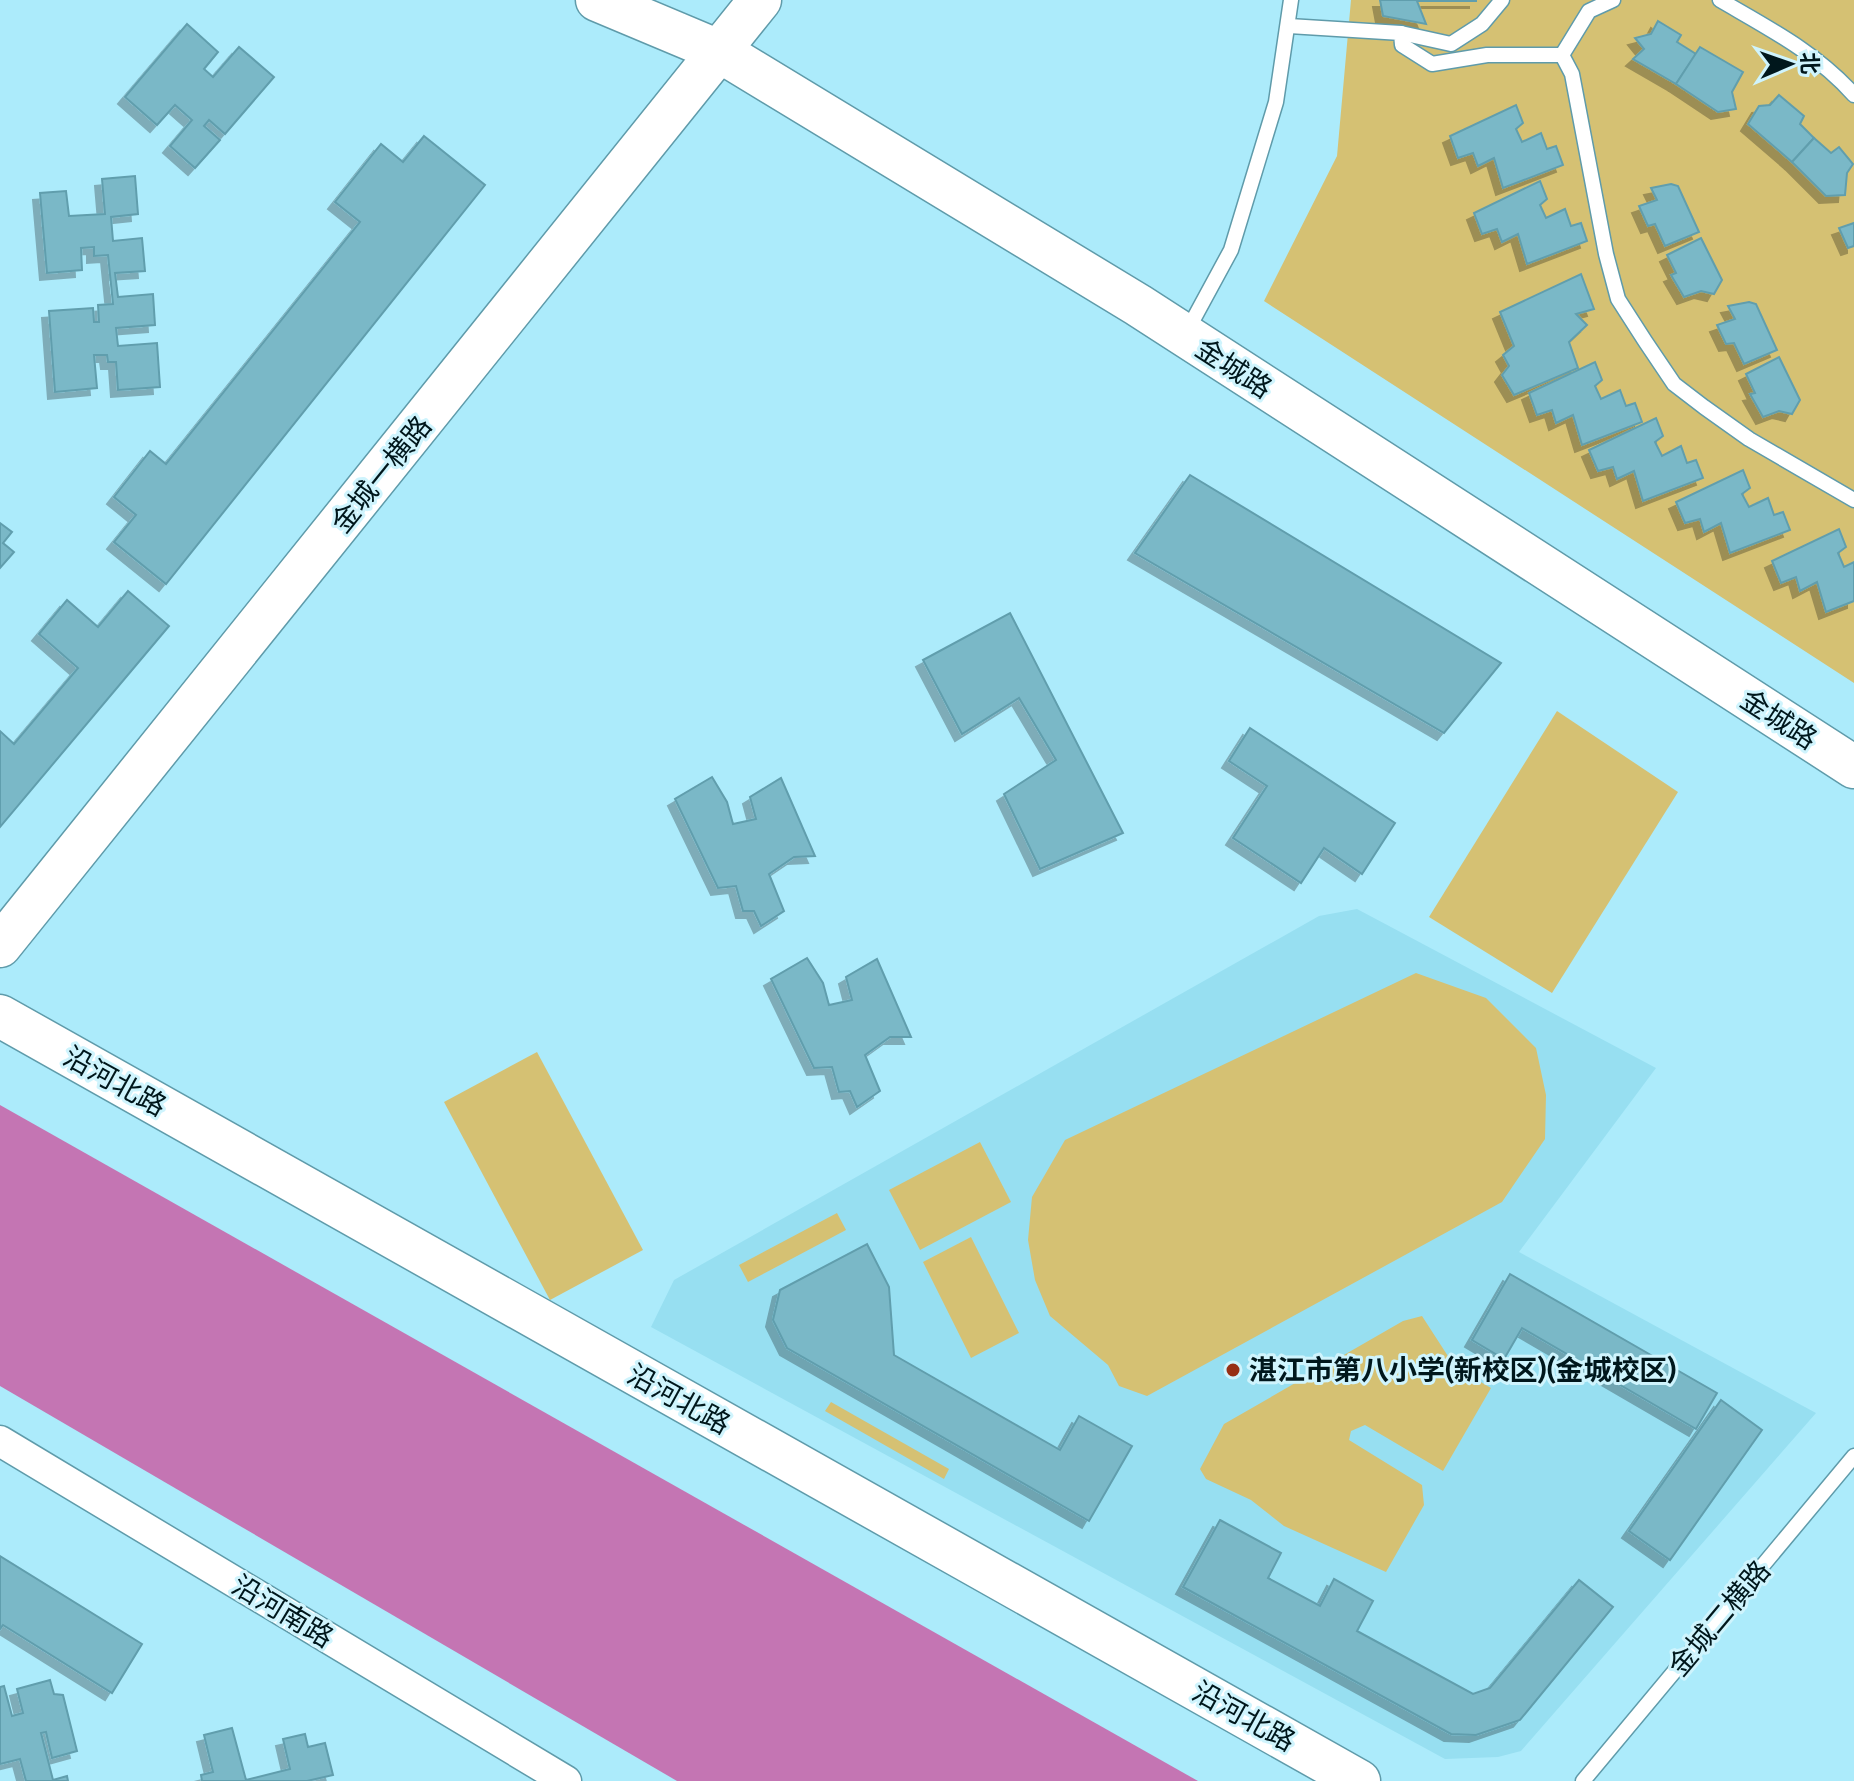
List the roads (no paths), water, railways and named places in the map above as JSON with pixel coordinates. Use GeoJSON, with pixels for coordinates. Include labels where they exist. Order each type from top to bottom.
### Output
{"type":"FeatureCollection","features":[{"type":"Feature","properties":{"kind":"street","name":"金城路"},"geometry":{"type":"LineString","coordinates":[[597,0],[721,52],[1185,336],[1854,767]]}},
{"type":"Feature","properties":{"kind":"street","name":"金城一横路"},"geometry":{"type":"LineString","coordinates":[[0,946],[760,0]]}},
{"type":"Feature","properties":{"kind":"street","name":"沿河北路"},"geometry":{"type":"LineString","coordinates":[[0,1016],[1359,1781]]}},
{"type":"Feature","properties":{"kind":"street","name":"沿河南路"},"geometry":{"type":"LineString","coordinates":[[0,1441],[566,1781]]}},
{"type":"Feature","properties":{"kind":"lane"},"geometry":{"type":"LineString","coordinates":[[1185,336],[1231,250],[1276,102],[1291,0]]}},
{"type":"Feature","properties":{"kind":"lane"},"geometry":{"type":"LineString","coordinates":[[1289,26],[1401,33],[1451,44],[1482,24],[1502,0]]}},
{"type":"Feature","properties":{"kind":"lane"},"geometry":{"type":"LineString","coordinates":[[1562,55],[1589,11],[1613,0]]}},
{"type":"Feature","properties":{"kind":"lane"},"geometry":{"type":"LineString","coordinates":[[1720,0],[1797,46],[1835,73],[1854,95]]}},
{"type":"Feature","properties":{"kind":"lane"},"geometry":{"type":"LineString","coordinates":[[1401,33],[1402,45],[1432,64],[1487,55],[1562,55]]}},
{"type":"Feature","properties":{"kind":"lane"},"geometry":{"type":"LineString","coordinates":[[1562,55],[1572,74],[1606,254],[1618,299],[1645,341],[1674,384],[1749,439],[1854,500]]}},
{"type":"Feature","properties":{"kind":"lane","name":"金城二横路"},"geometry":{"type":"LineString","coordinates":[[1583,1781],[1854,1456]]}},
{"type":"Feature","properties":{"kind":"place","name":"湛江市第八小学(新校区)(金城校区)"},"geometry":{"type":"Point","coordinates":[1233,1370]}}]}
